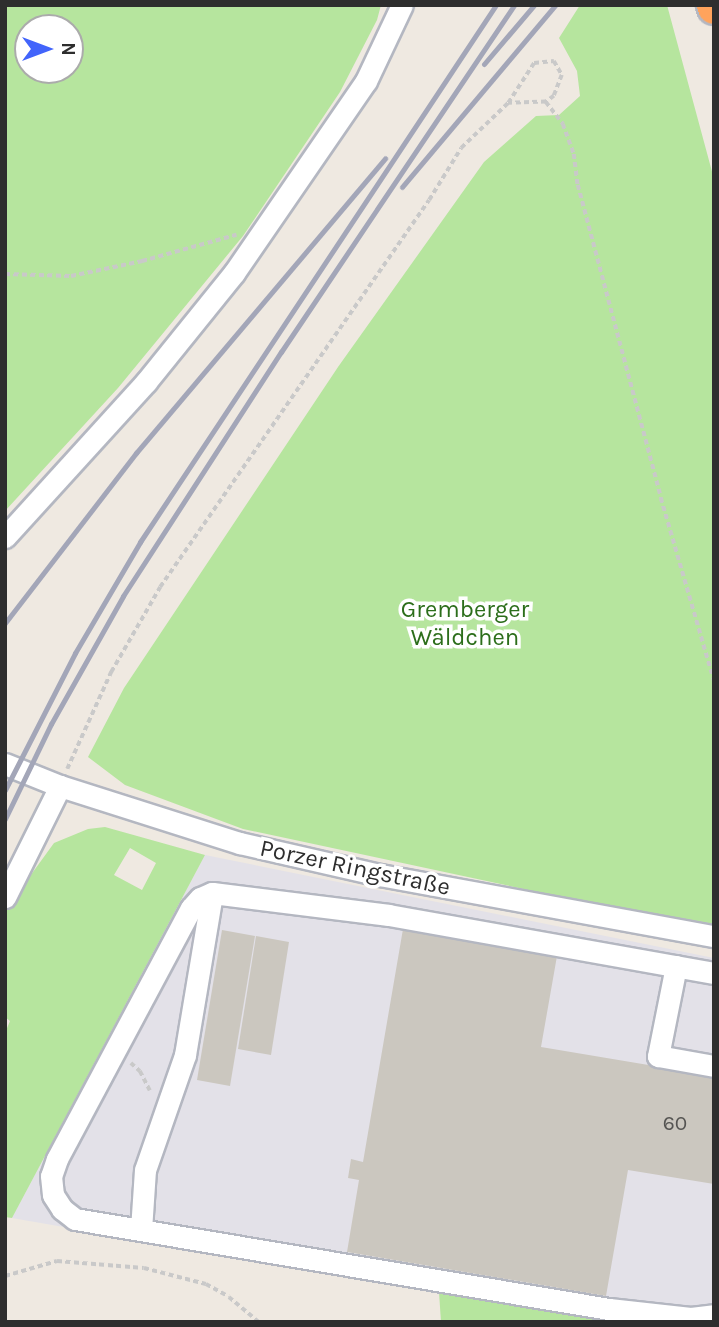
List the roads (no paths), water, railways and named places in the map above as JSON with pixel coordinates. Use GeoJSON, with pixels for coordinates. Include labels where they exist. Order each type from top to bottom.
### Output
{"type":"FeatureCollection","features":[{"type":"Feature","properties":{"kind":"street"},"geometry":{"type":"LineString","coordinates":[[5,537],[146,382],[234,273],[366,81],[402,5]]}},
{"type":"Feature","properties":{"kind":"street","name":"Porzer Ringstraße"},"geometry":{"type":"LineString","coordinates":[[5,764],[60,786],[265,849],[380,875],[714,936]]}},
{"type":"Feature","properties":{"kind":"street"},"geometry":{"type":"LineString","coordinates":[[5,897],[60,786]]}},
{"type":"Feature","properties":{"kind":"street"},"geometry":{"type":"LineString","coordinates":[[141,1230],[145,1170],[185,1055],[212,893]]}},
{"type":"Feature","properties":{"kind":"street"},"geometry":{"type":"LineString","coordinates":[[714,973],[389,915],[212,893],[200,898],[191,908],[57,1159],[51,1176],[53,1195],[62,1209],[75,1219],[609,1309],[691,1318],[714,1315]]}},
{"type":"Feature","properties":{"kind":"street"},"geometry":{"type":"LineString","coordinates":[[676,966],[658,1056],[714,1066]]}},
{"type":"Feature","properties":{"kind":"railway"},"geometry":{"type":"LineString","coordinates":[[5,790],[75,653],[140,542],[496,5]]}},
{"type":"Feature","properties":{"kind":"railway"},"geometry":{"type":"LineString","coordinates":[[5,819],[51,724],[123,596],[281,352],[514,5]]}},
{"type":"Feature","properties":{"kind":"railway"},"geometry":{"type":"LineString","coordinates":[[484,64],[534,5]]}},
{"type":"Feature","properties":{"kind":"railway"},"geometry":{"type":"LineString","coordinates":[[402,187],[555,5]]}},
{"type":"Feature","properties":{"kind":"railway"},"geometry":{"type":"LineString","coordinates":[[5,623],[136,453],[385,158]]}},
{"type":"Feature","properties":{"kind":"park label","name":"Gremberger Wäldchen"},"geometry":{"type":"Point","coordinates":[465,624]}}]}
